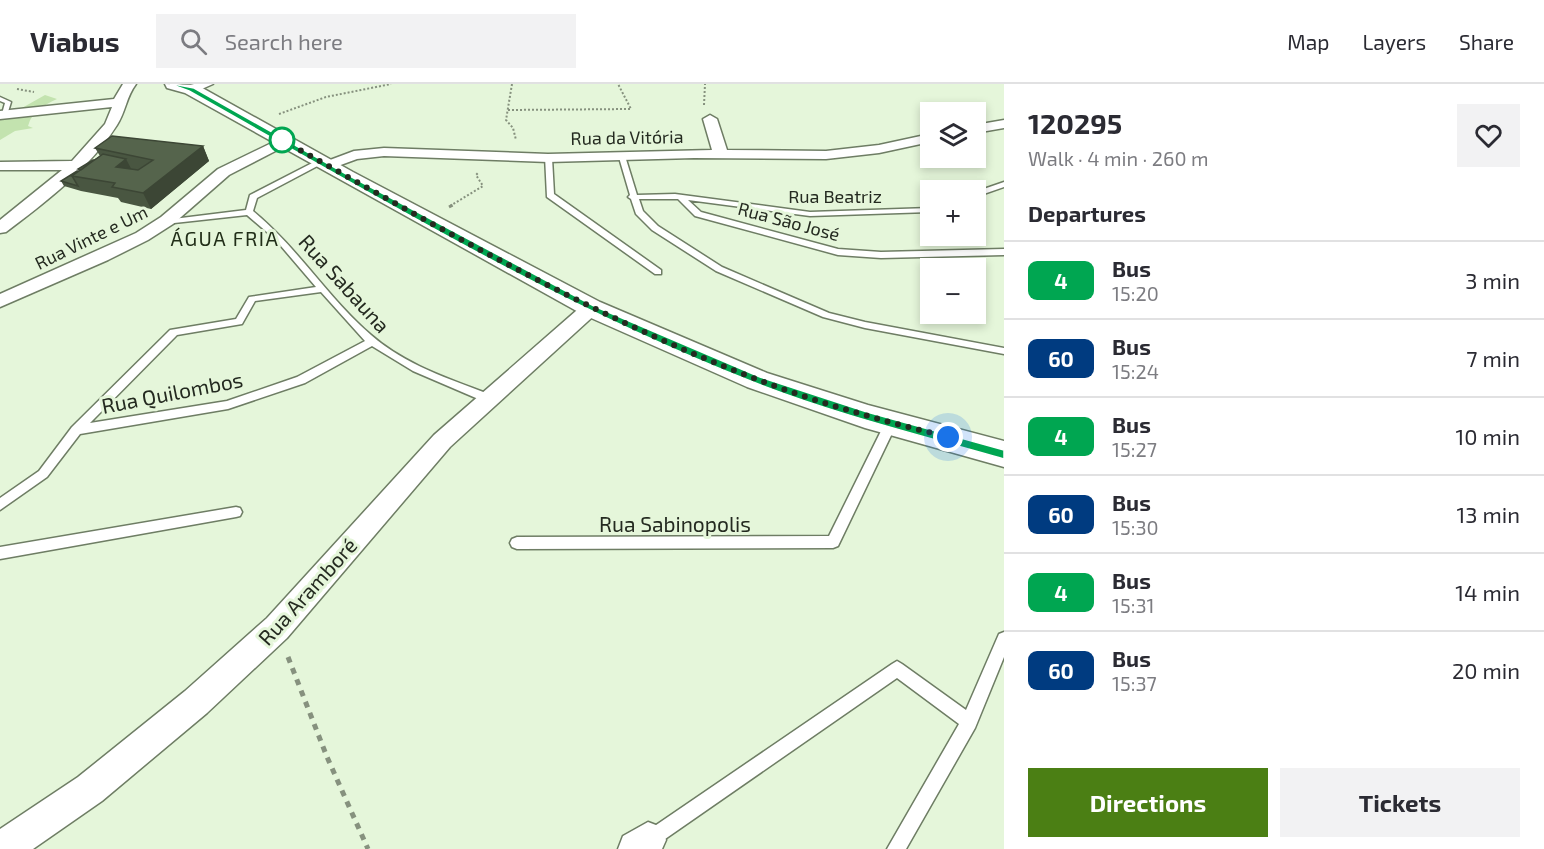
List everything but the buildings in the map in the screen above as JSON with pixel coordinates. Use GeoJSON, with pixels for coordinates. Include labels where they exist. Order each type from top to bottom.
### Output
{"type":"FeatureCollection","features":[{"type":"Feature","properties":{"kind":"street"},"geometry":{"type":"LineString","coordinates":[[1,227],[75,165],[113,122],[125,88],[130,84]]}},
{"type":"Feature","properties":{"kind":"street"},"geometry":{"type":"LineString","coordinates":[[190,86],[324,164],[591,308],[757,380],[891,423],[1004,454]]}},
{"type":"Feature","properties":{"kind":"street"},"geometry":{"type":"LineString","coordinates":[[3,114],[121,102]]}},
{"type":"Feature","properties":{"kind":"street"},"geometry":{"type":"LineString","coordinates":[[710,119],[721,155]]}},
{"type":"Feature","properties":{"kind":"street"},"geometry":{"type":"LineString","coordinates":[[986,127],[1004,124]]}},
{"type":"Feature","properties":{"kind":"street","name":"Rua da Vitória"},"geometry":{"type":"LineString","coordinates":[[324,164],[354,155],[384,152],[548,158],[826,155],[879,149],[920,140]]}},
{"type":"Feature","properties":{"kind":"street","name":"Rua Vinte e Um"},"geometry":{"type":"LineString","coordinates":[[0,301],[103,256],[165,222],[206,185],[229,168],[247,157],[284,141]]}},
{"type":"Feature","properties":{"kind":"street"},"geometry":{"type":"LineString","coordinates":[[0,166],[75,165]]}},
{"type":"Feature","properties":{"kind":"street","name":"Rua Aramboré"},"geometry":{"type":"LineString","coordinates":[[2,849],[90,789],[196,702],[277,628],[442,441],[487,398],[591,308]]}},
{"type":"Feature","properties":{"kind":"lane"},"geometry":{"type":"LineString","coordinates":[[0,99],[8,102],[3,114]]}},
{"type":"Feature","properties":{"kind":"lane"},"geometry":{"type":"LineString","coordinates":[[621,156],[632,197],[639,212],[655,228],[719,269],[826,315],[865,325],[1004,351]]}},
{"type":"Feature","properties":{"kind":"lane"},"geometry":{"type":"LineString","coordinates":[[548,158],[550,195],[658,272]]}},
{"type":"Feature","properties":{"kind":"lane"},"geometry":{"type":"LineString","coordinates":[[165,222],[249,212],[253,197],[324,164]]}},
{"type":"Feature","properties":{"kind":"lane"},"geometry":{"type":"LineString","coordinates":[[986,191],[1004,184]]}},
{"type":"Feature","properties":{"kind":"lane","name":"Rua Beatriz"},"geometry":{"type":"LineString","coordinates":[[632,197],[665,196],[810,214],[920,210]]}},
{"type":"Feature","properties":{"kind":"lane","name":"Rua São José"},"geometry":{"type":"LineString","coordinates":[[681,198],[698,214],[838,252],[881,255],[1004,252]]}},
{"type":"Feature","properties":{"kind":"lane","name":"Rua Sabauna"},"geometry":{"type":"LineString","coordinates":[[249,212],[272,229],[356,327],[372,342],[416,369],[487,398]]}},
{"type":"Feature","properties":{"kind":"lane"},"geometry":{"type":"LineString","coordinates":[[0,505],[43,474],[76,430],[174,332],[239,322],[252,298],[323,289]]}},
{"type":"Feature","properties":{"kind":"lane","name":"Rua Quilombos"},"geometry":{"type":"LineString","coordinates":[[76,430],[228,405],[301,380],[372,342]]}},
{"type":"Feature","properties":{"kind":"lane","name":"Rua Sabinopolis"},"geometry":{"type":"LineString","coordinates":[[517,543],[833,542],[891,423]]}},
{"type":"Feature","properties":{"kind":"lane"},"geometry":{"type":"LineString","coordinates":[[0,553],[236,512]]}},
{"type":"Feature","properties":{"kind":"lane"},"geometry":{"type":"LineString","coordinates":[[896,849],[969,722],[1004,639]]}},
{"type":"Feature","properties":{"kind":"lane"},"geometry":{"type":"LineString","coordinates":[[642,845],[897,669],[969,722]]}},
{"type":"Feature","properties":{"kind":"path"},"geometry":{"type":"LineString","coordinates":[[252,124],[326,97],[392,84]]}},
{"type":"Feature","properties":{"kind":"path"},"geometry":{"type":"LineString","coordinates":[[512,84],[506,120],[513,128],[522,157]]}},
{"type":"Feature","properties":{"kind":"path"},"geometry":{"type":"LineString","coordinates":[[508,111],[631,109],[618,84]]}},
{"type":"Feature","properties":{"kind":"path"},"geometry":{"type":"LineString","coordinates":[[428,220],[483,186],[476,175],[497,156]]}},
{"type":"Feature","properties":{"kind":"path"},"geometry":{"type":"LineString","coordinates":[[277,628],[327,757],[368,849]]}},
{"type":"Feature","properties":{"kind":"green space"},"geometry":{"type":"Polygon","coordinates":[[[45,95],[57,99],[36,112],[28,126],[33,128],[15,131],[0,140],[0,117],[6,117],[45,95]]]}},
{"type":"Feature","properties":{"kind":"bus line","name":"4"},"geometry":{"type":"LineString","coordinates":[[173,84],[191,89],[346,176],[591,308],[757,380],[865,416],[967,442],[1004,454]]}},
{"type":"Feature","properties":{"kind":"district","name":"ÁGUA FRIA"},"geometry":{"type":"Point","coordinates":[225,238]}},
{"type":"Feature","properties":{"kind":"route"},"geometry":{"type":"LineString","coordinates":[[282,140],[591,308],[757,380],[865,416],[948,437]]}}]}
